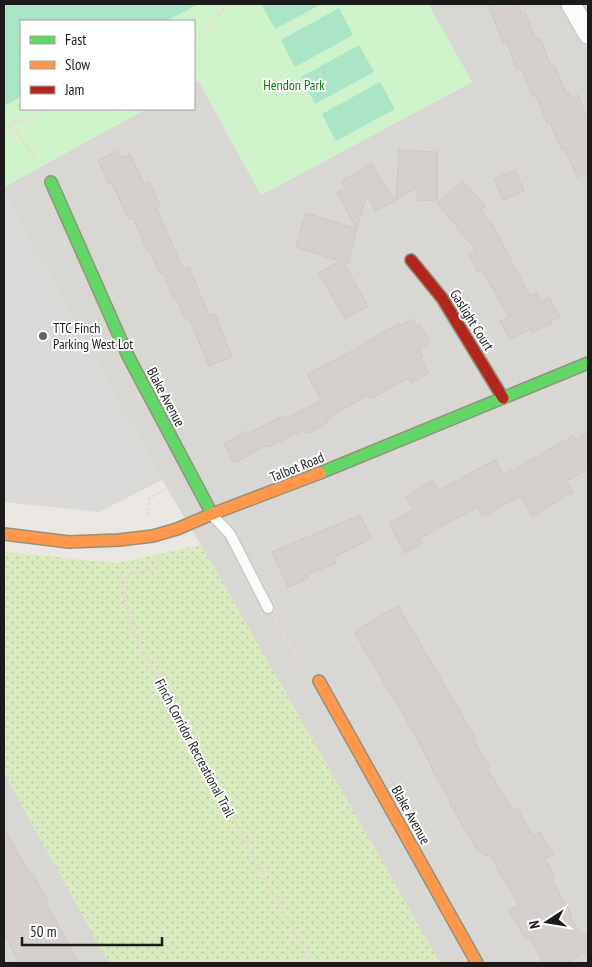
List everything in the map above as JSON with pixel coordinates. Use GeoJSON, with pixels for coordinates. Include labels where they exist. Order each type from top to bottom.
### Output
{"type":"FeatureCollection","features":[{"type":"Feature","properties":{"kind":"street"},"geometry":{"type":"LineString","coordinates":[[571,4],[588,34]]}},
{"type":"Feature","properties":{"kind":"street","name":"Blake Avenue"},"geometry":{"type":"LineString","coordinates":[[51,182],[128,356],[212,514]]}},
{"type":"Feature","properties":{"kind":"street","name":"Gaslight Court"},"geometry":{"type":"LineString","coordinates":[[411,260],[442,298],[503,398]]}},
{"type":"Feature","properties":{"kind":"street","name":"Talbot Road"},"geometry":{"type":"LineString","coordinates":[[4,534],[69,542],[119,540],[158,535],[287,488],[588,363]]}},
{"type":"Feature","properties":{"kind":"street","name":"Blake Avenue"},"geometry":{"type":"LineString","coordinates":[[319,681],[477,963]]}},
{"type":"Feature","properties":{"kind":"lane"},"geometry":{"type":"LineString","coordinates":[[212,514],[230,534],[268,608]]}},
{"type":"Feature","properties":{"kind":"path"},"geometry":{"type":"LineString","coordinates":[[195,38],[202,34],[228,4]]}},
{"type":"Feature","properties":{"kind":"path"},"geometry":{"type":"LineString","coordinates":[[44,110],[6,127],[21,138],[51,182]]}},
{"type":"Feature","properties":{"kind":"path"},"geometry":{"type":"LineString","coordinates":[[151,523],[148,506],[150,498],[190,475]]}},
{"type":"Feature","properties":{"kind":"path","name":"Finch Corridor Recreational Trail"},"geometry":{"type":"LineString","coordinates":[[157,553],[159,566],[157,569],[128,574],[126,579],[128,617],[134,634],[311,963]]}},
{"type":"Feature","properties":{"kind":"path"},"geometry":{"type":"LineString","coordinates":[[268,608],[301,666],[319,681]]}},
{"type":"Feature","properties":{"kind":"shaded area"},"geometry":{"type":"Polygon","coordinates":[[[428,4],[588,4],[588,963],[440,963],[162,480],[4,192],[4,187],[144,110],[195,110],[195,82],[198,80],[261,195],[472,82],[428,4]]]}},
{"type":"Feature","properties":{"kind":"shaded area","name":"TTC Finch Parking West Lot"},"geometry":{"type":"Polygon","coordinates":[[[4,192],[162,480],[99,512],[4,502],[4,192]]]}},
{"type":"Feature","properties":{"kind":"shaded area"},"geometry":{"type":"Polygon","coordinates":[[[4,773],[109,963],[4,963],[4,773]]]}},
{"type":"Feature","properties":{"kind":"green space","name":"Hendon Park"},"geometry":{"type":"Polygon","coordinates":[[[4,4],[428,4],[472,82],[261,195],[198,80],[195,82],[195,20],[20,20],[20,110],[144,110],[4,187],[4,4]]]}},
{"type":"Feature","properties":{"kind":"green space"},"geometry":{"type":"Polygon","coordinates":[[[4,4],[199,4],[168,20],[20,20],[20,98],[4,106],[4,4]]]}},
{"type":"Feature","properties":{"kind":"green space"},"geometry":{"type":"Polygon","coordinates":[[[261,4],[322,4],[275,29],[261,4]]]}},
{"type":"Feature","properties":{"kind":"green space"},"geometry":{"type":"Polygon","coordinates":[[[339,8],[353,35],[295,67],[281,40],[339,8]]]}},
{"type":"Feature","properties":{"kind":"green space"},"geometry":{"type":"Polygon","coordinates":[[[359,45],[374,72],[315,104],[301,77],[359,45]]]}},
{"type":"Feature","properties":{"kind":"green space"},"geometry":{"type":"Polygon","coordinates":[[[380,82],[395,109],[336,141],[322,114],[380,82]]]}},
{"type":"Feature","properties":{"kind":"green space"},"geometry":{"type":"Polygon","coordinates":[[[201,545],[440,963],[109,963],[4,773],[4,552],[116,563],[201,545]]]}},
{"type":"Feature","properties":{"kind":"building"},"geometry":{"type":"Polygon","coordinates":[[[488,4],[518,4],[521,13],[525,12],[535,38],[540,38],[551,66],[554,65],[566,93],[569,92],[572,98],[578,95],[588,121],[588,172],[577,177],[565,149],[562,150],[550,122],[547,123],[536,95],[533,97],[521,68],[517,70],[506,41],[503,43],[488,4]]]}},
{"type":"Feature","properties":{"kind":"building"},"geometry":{"type":"Polygon","coordinates":[[[399,150],[437,152],[437,201],[417,200],[418,187],[396,200],[399,150]]]}},
{"type":"Feature","properties":{"kind":"building"},"geometry":{"type":"Polygon","coordinates":[[[118,151],[121,158],[130,154],[144,184],[149,182],[160,206],[156,208],[183,269],[189,267],[209,316],[215,314],[232,357],[209,366],[189,318],[185,319],[163,272],[160,273],[150,251],[148,252],[133,218],[129,220],[112,183],[109,184],[98,160],[118,151]]]}},
{"type":"Feature","properties":{"kind":"building"},"geometry":{"type":"Polygon","coordinates":[[[372,164],[394,201],[376,211],[367,195],[357,228],[337,193],[345,188],[341,181],[372,164]]]}},
{"type":"Feature","properties":{"kind":"building"},"geometry":{"type":"Polygon","coordinates":[[[515,170],[524,191],[503,200],[494,179],[515,170]]]}},
{"type":"Feature","properties":{"kind":"building"},"geometry":{"type":"Polygon","coordinates":[[[463,181],[486,207],[480,209],[491,222],[530,296],[537,293],[541,301],[549,297],[560,317],[551,321],[552,323],[532,333],[530,329],[510,339],[500,321],[509,317],[482,270],[478,272],[468,254],[476,250],[437,203],[463,181]]]}},
{"type":"Feature","properties":{"kind":"building"},"geometry":{"type":"Polygon","coordinates":[[[306,213],[357,229],[348,263],[343,262],[368,306],[345,319],[319,273],[340,261],[296,247],[306,213]]]}},
{"type":"Feature","properties":{"kind":"building"},"geometry":{"type":"Polygon","coordinates":[[[413,319],[417,327],[420,325],[430,342],[419,350],[423,357],[420,358],[428,373],[411,383],[409,378],[370,399],[368,395],[326,419],[328,422],[326,424],[309,433],[305,434],[303,430],[269,447],[268,445],[234,463],[224,444],[246,431],[248,434],[282,416],[284,419],[321,400],[307,374],[343,356],[399,323],[401,326],[413,319]]]}},
{"type":"Feature","properties":{"kind":"building"},"geometry":{"type":"Polygon","coordinates":[[[588,432],[588,469],[567,481],[573,492],[532,516],[520,496],[482,517],[477,507],[419,539],[422,544],[405,553],[389,523],[414,509],[406,496],[433,480],[439,490],[495,460],[504,475],[573,436],[575,439],[588,432]]]}},
{"type":"Feature","properties":{"kind":"building"},"geometry":{"type":"Polygon","coordinates":[[[360,515],[372,538],[334,557],[336,563],[307,574],[309,578],[288,587],[272,552],[360,515]]]}},
{"type":"Feature","properties":{"kind":"building"},"geometry":{"type":"Polygon","coordinates":[[[398,606],[475,737],[473,739],[489,767],[487,768],[513,810],[517,808],[533,836],[540,832],[553,855],[545,859],[555,877],[551,879],[579,932],[588,935],[586,944],[588,951],[567,963],[544,963],[530,938],[526,940],[509,910],[519,905],[489,854],[485,856],[482,852],[479,853],[449,802],[451,801],[431,768],[413,731],[354,632],[398,606]]]}},
{"type":"Feature","properties":{"kind":"building"},"geometry":{"type":"Polygon","coordinates":[[[4,828],[30,875],[33,874],[49,904],[47,905],[79,963],[20,963],[4,934],[4,828]]]}},
{"type":"Feature","properties":{"kind":"traffic: fast"},"geometry":{"type":"LineString","coordinates":[[51,182],[128,356],[212,514]]}},
{"type":"Feature","properties":{"kind":"traffic: fast"},"geometry":{"type":"LineString","coordinates":[[320,473],[588,363]]}},
{"type":"Feature","properties":{"kind":"traffic: slow"},"geometry":{"type":"LineString","coordinates":[[4,534],[69,542],[119,540],[153,536],[177,529],[320,473]]}},
{"type":"Feature","properties":{"kind":"traffic: slow"},"geometry":{"type":"LineString","coordinates":[[319,681],[477,963]]}},
{"type":"Feature","properties":{"kind":"traffic: jam"},"geometry":{"type":"LineString","coordinates":[[411,260],[442,298],[503,398]]}},
{"type":"Feature","properties":{"kind":"place","name":"TTC Finch Parking West Lot"},"geometry":{"type":"Point","coordinates":[43,336]}}]}
